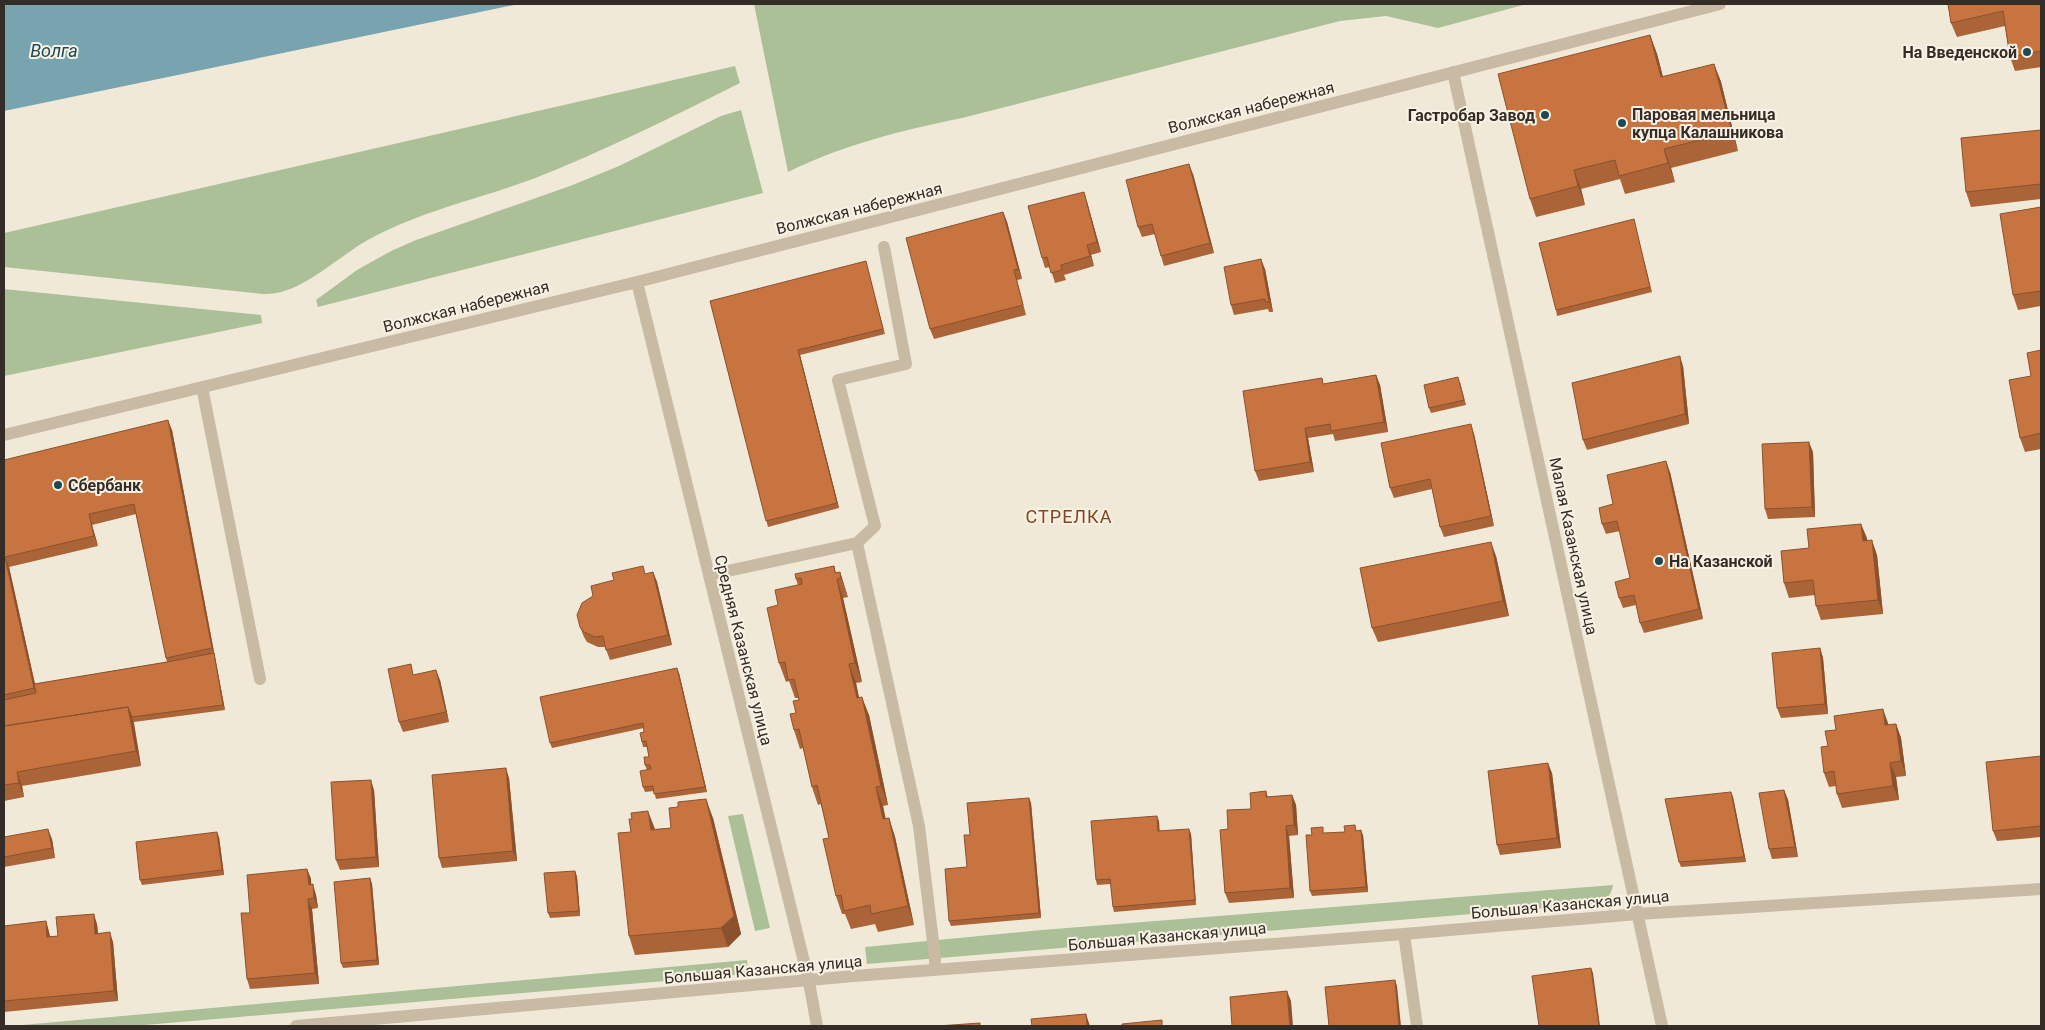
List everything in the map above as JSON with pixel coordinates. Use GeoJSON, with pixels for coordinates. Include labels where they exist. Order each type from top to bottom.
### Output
{"type":"FeatureCollection","features":[{"type":"Feature","properties":{"kind":"street","name":"Волжская набережная"},"geometry":{"type":"LineString","coordinates":[[4,435],[637,282],[1720,4]]}},
{"type":"Feature","properties":{"kind":"street","name":"Малая Казанская улица"},"geometry":{"type":"LineString","coordinates":[[1453,72],[1662,1026]]}},
{"type":"Feature","properties":{"kind":"street"},"geometry":{"type":"LineString","coordinates":[[709,575],[857,543],[874,526],[838,380],[906,364],[884,247]]}},
{"type":"Feature","properties":{"kind":"street","name":"Средняя Казанская улица"},"geometry":{"type":"LineString","coordinates":[[637,282],[810,982],[817,1026]]}},
{"type":"Feature","properties":{"kind":"street"},"geometry":{"type":"LineString","coordinates":[[202,387],[260,679]]}},
{"type":"Feature","properties":{"kind":"street"},"geometry":{"type":"LineString","coordinates":[[857,543],[919,826],[935,970]]}},
{"type":"Feature","properties":{"kind":"street","name":"Большая Казанская улица"},"geometry":{"type":"LineString","coordinates":[[296,1026],[810,982],[854,976],[1638,914],[2041,889]]}},
{"type":"Feature","properties":{"kind":"street"},"geometry":{"type":"LineString","coordinates":[[1404,934],[1417,1026]]}},
{"type":"Feature","properties":{"kind":"green space"},"geometry":{"type":"Polygon","coordinates":[[[754,4],[1527,4],[1438,28],[1386,16],[1340,21],[962,118],[895,133],[851,146],[788,172],[754,4]]]}},
{"type":"Feature","properties":{"kind":"green space"},"geometry":{"type":"Polygon","coordinates":[[[735,66],[740,83],[612,145],[533,179],[427,214],[386,231],[366,241],[303,283],[276,293],[263,294],[4,267],[4,233],[735,66]]]}},
{"type":"Feature","properties":{"kind":"green space"},"geometry":{"type":"Polygon","coordinates":[[[741,110],[763,193],[318,307],[316,300],[357,270],[391,251],[416,240],[570,186],[619,166],[721,116],[741,110]]]}},
{"type":"Feature","properties":{"kind":"green space"},"geometry":{"type":"Polygon","coordinates":[[[4,289],[261,315],[262,323],[4,376],[4,289]]]}},
{"type":"Feature","properties":{"kind":"green space"},"geometry":{"type":"Polygon","coordinates":[[[743,814],[770,928],[755,931],[728,816],[743,814]]]}},
{"type":"Feature","properties":{"kind":"green space"},"geometry":{"type":"Polygon","coordinates":[[[1613,885],[1611,893],[1607,898],[1594,904],[867,964],[865,947],[1042,930],[1613,885]]]}},
{"type":"Feature","properties":{"kind":"green space"},"geometry":{"type":"Polygon","coordinates":[[[747,960],[748,974],[133,1026],[11,1026],[747,960]]]}},
{"type":"Feature","properties":{"kind":"water","name":"Волга"},"geometry":{"type":"Polygon","coordinates":[[[4,4],[519,4],[4,111],[4,4]]]}},
{"type":"Feature","properties":{"kind":"building","name":"На Введенской"},"geometry":{"type":"Polygon","coordinates":[[[1948,4],[2041,4],[2041,51],[2010,57],[2003,11],[1951,23],[1948,4]]]}},
{"type":"Feature","properties":{"kind":"building","name":"Паровая мельница купца Калашникова"},"geometry":{"type":"Polygon","coordinates":[[[1650,35],[1661,77],[1714,64],[1732,132],[1664,149],[1668,163],[1619,176],[1615,160],[1574,170],[1578,186],[1530,199],[1498,74],[1650,35]]]}},
{"type":"Feature","properties":{"kind":"building"},"geometry":{"type":"Polygon","coordinates":[[[2041,130],[2041,184],[1966,192],[1961,138],[2041,130]]]}},
{"type":"Feature","properties":{"kind":"building"},"geometry":{"type":"Polygon","coordinates":[[[1189,164],[1210,243],[1161,256],[1152,224],[1138,227],[1126,180],[1189,164]]]}},
{"type":"Feature","properties":{"kind":"building"},"geometry":{"type":"Polygon","coordinates":[[[1084,192],[1097,242],[1087,245],[1090,256],[1061,265],[1062,270],[1051,273],[1047,257],[1042,258],[1028,206],[1084,192]]]}},
{"type":"Feature","properties":{"kind":"building"},"geometry":{"type":"Polygon","coordinates":[[[2041,207],[2041,291],[2013,295],[2000,214],[2041,207]]]}},
{"type":"Feature","properties":{"kind":"building"},"geometry":{"type":"Polygon","coordinates":[[[1003,212],[1018,269],[1014,270],[1023,305],[930,329],[906,238],[1003,212]]]}},
{"type":"Feature","properties":{"kind":"building"},"geometry":{"type":"Polygon","coordinates":[[[1634,219],[1650,287],[1556,310],[1539,243],[1634,219]]]}},
{"type":"Feature","properties":{"kind":"building"},"geometry":{"type":"Polygon","coordinates":[[[1261,259],[1269,302],[1265,302],[1265,299],[1231,305],[1224,267],[1261,259]]]}},
{"type":"Feature","properties":{"kind":"building"},"geometry":{"type":"Polygon","coordinates":[[[866,261],[883,329],[798,350],[837,503],[766,521],[710,301],[866,261]]]}},
{"type":"Feature","properties":{"kind":"building"},"geometry":{"type":"Polygon","coordinates":[[[2041,350],[2041,433],[2020,438],[2009,380],[2031,376],[2027,353],[2041,350]]]}},
{"type":"Feature","properties":{"kind":"building"},"geometry":{"type":"Polygon","coordinates":[[[1680,356],[1685,414],[1583,440],[1572,383],[1680,356]]]}},
{"type":"Feature","properties":{"kind":"building"},"geometry":{"type":"Polygon","coordinates":[[[1376,375],[1384,422],[1331,431],[1330,424],[1305,428],[1310,462],[1255,471],[1243,391],[1322,378],[1323,384],[1376,375]]]}},
{"type":"Feature","properties":{"kind":"building"},"geometry":{"type":"Polygon","coordinates":[[[1458,377],[1464,400],[1429,408],[1424,385],[1458,377]]]}},
{"type":"Feature","properties":{"kind":"building"},"geometry":{"type":"Polygon","coordinates":[[[168,420],[212,648],[166,658],[134,504],[89,514],[94,536],[5,557],[34,688],[4,695],[4,460],[168,420]]]}},
{"type":"Feature","properties":{"kind":"building"},"geometry":{"type":"Polygon","coordinates":[[[1471,424],[1491,516],[1440,527],[1430,479],[1390,488],[1381,443],[1471,424]]]}},
{"type":"Feature","properties":{"kind":"building"},"geometry":{"type":"Polygon","coordinates":[[[1809,442],[1812,507],[1765,509],[1762,444],[1809,442]]]}},
{"type":"Feature","properties":{"kind":"building","name":"На Казанской"},"geometry":{"type":"Polygon","coordinates":[[[1666,461],[1699,609],[1640,623],[1634,595],[1619,598],[1615,582],[1630,578],[1617,521],[1602,524],[1599,508],[1613,504],[1607,475],[1666,461]]]}},
{"type":"Feature","properties":{"kind":"building"},"geometry":{"type":"Polygon","coordinates":[[[1861,524],[1863,541],[1872,540],[1878,600],[1816,606],[1813,580],[1784,583],[1781,551],[1809,548],[1807,529],[1861,524]]]}},
{"type":"Feature","properties":{"kind":"building"},"geometry":{"type":"Polygon","coordinates":[[[1491,542],[1503,601],[1372,628],[1360,568],[1491,542]]]}},
{"type":"Feature","properties":{"kind":"building"},"geometry":{"type":"Polygon","coordinates":[[[643,566],[645,574],[653,572],[668,635],[606,650],[603,636],[595,637],[584,632],[580,627],[577,615],[582,603],[593,596],[591,586],[614,580],[612,573],[643,566]]]}},
{"type":"Feature","properties":{"kind":"building"},"geometry":{"type":"Polygon","coordinates":[[[834,566],[835,573],[840,572],[841,578],[837,579],[855,663],[849,664],[857,698],[862,697],[881,786],[876,787],[883,819],[889,818],[908,906],[871,914],[870,905],[844,911],[841,895],[836,896],[823,839],[829,838],[817,785],[812,787],[799,729],[794,730],[790,714],[796,713],[793,701],[799,700],[794,679],[788,680],[785,662],[779,663],[767,608],[778,605],[775,590],[802,584],[801,578],[796,579],[795,574],[834,566]]]}},
{"type":"Feature","properties":{"kind":"building"},"geometry":{"type":"Polygon","coordinates":[[[1820,648],[1825,704],[1777,708],[1772,653],[1820,648]]]}},
{"type":"Feature","properties":{"kind":"building"},"geometry":{"type":"Polygon","coordinates":[[[214,653],[223,705],[132,717],[128,707],[4,726],[4,700],[36,693],[34,684],[214,653]]]}},
{"type":"Feature","properties":{"kind":"building"},"geometry":{"type":"Polygon","coordinates":[[[411,664],[413,675],[436,670],[446,712],[399,722],[388,669],[411,664]]]}},
{"type":"Feature","properties":{"kind":"building"},"geometry":{"type":"Polygon","coordinates":[[[677,668],[705,787],[654,794],[653,786],[643,787],[640,771],[651,769],[650,765],[645,765],[644,757],[649,757],[646,741],[642,742],[640,733],[644,732],[643,723],[550,743],[540,697],[677,668]]]}},
{"type":"Feature","properties":{"kind":"building"},"geometry":{"type":"Polygon","coordinates":[[[128,707],[136,751],[17,772],[19,783],[4,785],[4,726],[128,707]]]}},
{"type":"Feature","properties":{"kind":"building"},"geometry":{"type":"Polygon","coordinates":[[[1883,709],[1885,725],[1896,724],[1901,761],[1890,763],[1893,786],[1837,794],[1834,771],[1824,773],[1821,747],[1828,746],[1825,731],[1836,730],[1834,716],[1883,709]]]}},
{"type":"Feature","properties":{"kind":"building"},"geometry":{"type":"Polygon","coordinates":[[[2041,756],[2041,826],[1993,831],[1986,762],[2041,756]]]}},
{"type":"Feature","properties":{"kind":"building"},"geometry":{"type":"Polygon","coordinates":[[[1548,763],[1557,838],[1497,845],[1488,771],[1548,763]]]}},
{"type":"Feature","properties":{"kind":"building"},"geometry":{"type":"Polygon","coordinates":[[[506,768],[513,851],[439,858],[432,775],[506,768]]]}},
{"type":"Feature","properties":{"kind":"building"},"geometry":{"type":"Polygon","coordinates":[[[371,780],[376,857],[336,860],[331,782],[371,780]]]}},
{"type":"Feature","properties":{"kind":"building"},"geometry":{"type":"Polygon","coordinates":[[[1784,790],[1795,847],[1769,849],[1759,793],[1784,790]]]}},
{"type":"Feature","properties":{"kind":"building"},"geometry":{"type":"Polygon","coordinates":[[[1266,791],[1266,797],[1292,795],[1294,825],[1286,826],[1290,888],[1225,893],[1220,830],[1228,829],[1227,810],[1251,809],[1250,793],[1266,791]]]}},
{"type":"Feature","properties":{"kind":"building"},"geometry":{"type":"Polygon","coordinates":[[[1731,792],[1744,857],[1679,862],[1665,799],[1731,792]]]}},
{"type":"Feature","properties":{"kind":"building"},"geometry":{"type":"Polygon","coordinates":[[[1029,798],[1039,913],[949,921],[945,869],[967,867],[964,835],[970,835],[967,803],[1029,798]]]}},
{"type":"Feature","properties":{"kind":"building"},"geometry":{"type":"Polygon","coordinates":[[[706,799],[734,916],[721,928],[629,936],[618,833],[631,832],[629,819],[632,819],[631,813],[648,811],[651,830],[671,828],[669,808],[678,807],[678,802],[706,799]]]}},
{"type":"Feature","properties":{"kind":"building"},"geometry":{"type":"Polygon","coordinates":[[[1157,816],[1158,831],[1189,829],[1195,900],[1113,907],[1110,879],[1096,880],[1091,821],[1157,816]]]}},
{"type":"Feature","properties":{"kind":"building"},"geometry":{"type":"Polygon","coordinates":[[[1355,825],[1356,831],[1361,830],[1366,887],[1310,891],[1306,835],[1312,835],[1311,828],[1323,827],[1323,833],[1345,832],[1344,826],[1355,825]]]}},
{"type":"Feature","properties":{"kind":"building"},"geometry":{"type":"Polygon","coordinates":[[[48,829],[52,848],[4,857],[4,837],[48,829]]]}},
{"type":"Feature","properties":{"kind":"building"},"geometry":{"type":"Polygon","coordinates":[[[217,832],[222,870],[140,880],[136,842],[217,832]]]}},
{"type":"Feature","properties":{"kind":"building"},"geometry":{"type":"Polygon","coordinates":[[[307,869],[309,885],[313,884],[314,898],[308,899],[315,973],[247,979],[241,913],[250,913],[247,875],[307,869]]]}},
{"type":"Feature","properties":{"kind":"building"},"geometry":{"type":"Polygon","coordinates":[[[575,871],[579,911],[548,913],[544,873],[575,871]]]}},
{"type":"Feature","properties":{"kind":"building"},"geometry":{"type":"Polygon","coordinates":[[[370,878],[377,960],[341,963],[334,882],[370,878]]]}},
{"type":"Feature","properties":{"kind":"building"},"geometry":{"type":"Polygon","coordinates":[[[94,914],[95,934],[110,932],[114,991],[4,1001],[4,926],[46,921],[47,937],[58,936],[56,917],[94,914]]]}},
{"type":"Feature","properties":{"kind":"building"},"geometry":{"type":"Polygon","coordinates":[[[1591,968],[1599,1026],[1539,1026],[1532,976],[1591,968]]]}},
{"type":"Feature","properties":{"kind":"building"},"geometry":{"type":"Polygon","coordinates":[[[1395,980],[1399,1026],[1329,1026],[1325,987],[1395,980]]]}},
{"type":"Feature","properties":{"kind":"building"},"geometry":{"type":"Polygon","coordinates":[[[1287,991],[1290,1026],[1232,1026],[1230,997],[1287,991]]]}},
{"type":"Feature","properties":{"kind":"building"},"geometry":{"type":"Polygon","coordinates":[[[1086,1014],[1087,1026],[1032,1026],[1031,1019],[1086,1014]]]}},
{"type":"Feature","properties":{"kind":"building"},"geometry":{"type":"Polygon","coordinates":[[[1162,1020],[1162,1026],[1122,1026],[1122,1024],[1162,1020]]]}},
{"type":"Feature","properties":{"kind":"building"},"geometry":{"type":"Polygon","coordinates":[[[980,1023],[980,1026],[938,1026],[980,1023]]]}},
{"type":"Feature","properties":{"kind":"place","name":"На Введенской"},"geometry":{"type":"Point","coordinates":[2027,52]}},
{"type":"Feature","properties":{"kind":"place","name":"Гастробар Завод"},"geometry":{"type":"Point","coordinates":[1545,115]}},
{"type":"Feature","properties":{"kind":"place","name":"Паровая мельница купца Калашникова"},"geometry":{"type":"Point","coordinates":[1622,123]}},
{"type":"Feature","properties":{"kind":"place","name":"Сбербанк"},"geometry":{"type":"Point","coordinates":[58,485]}},
{"type":"Feature","properties":{"kind":"place","name":"На Казанской"},"geometry":{"type":"Point","coordinates":[1659,561]}},
{"type":"Feature","properties":{"kind":"district","name":"СТРЕЛКА"},"geometry":{"type":"Point","coordinates":[1069,517]}}]}
